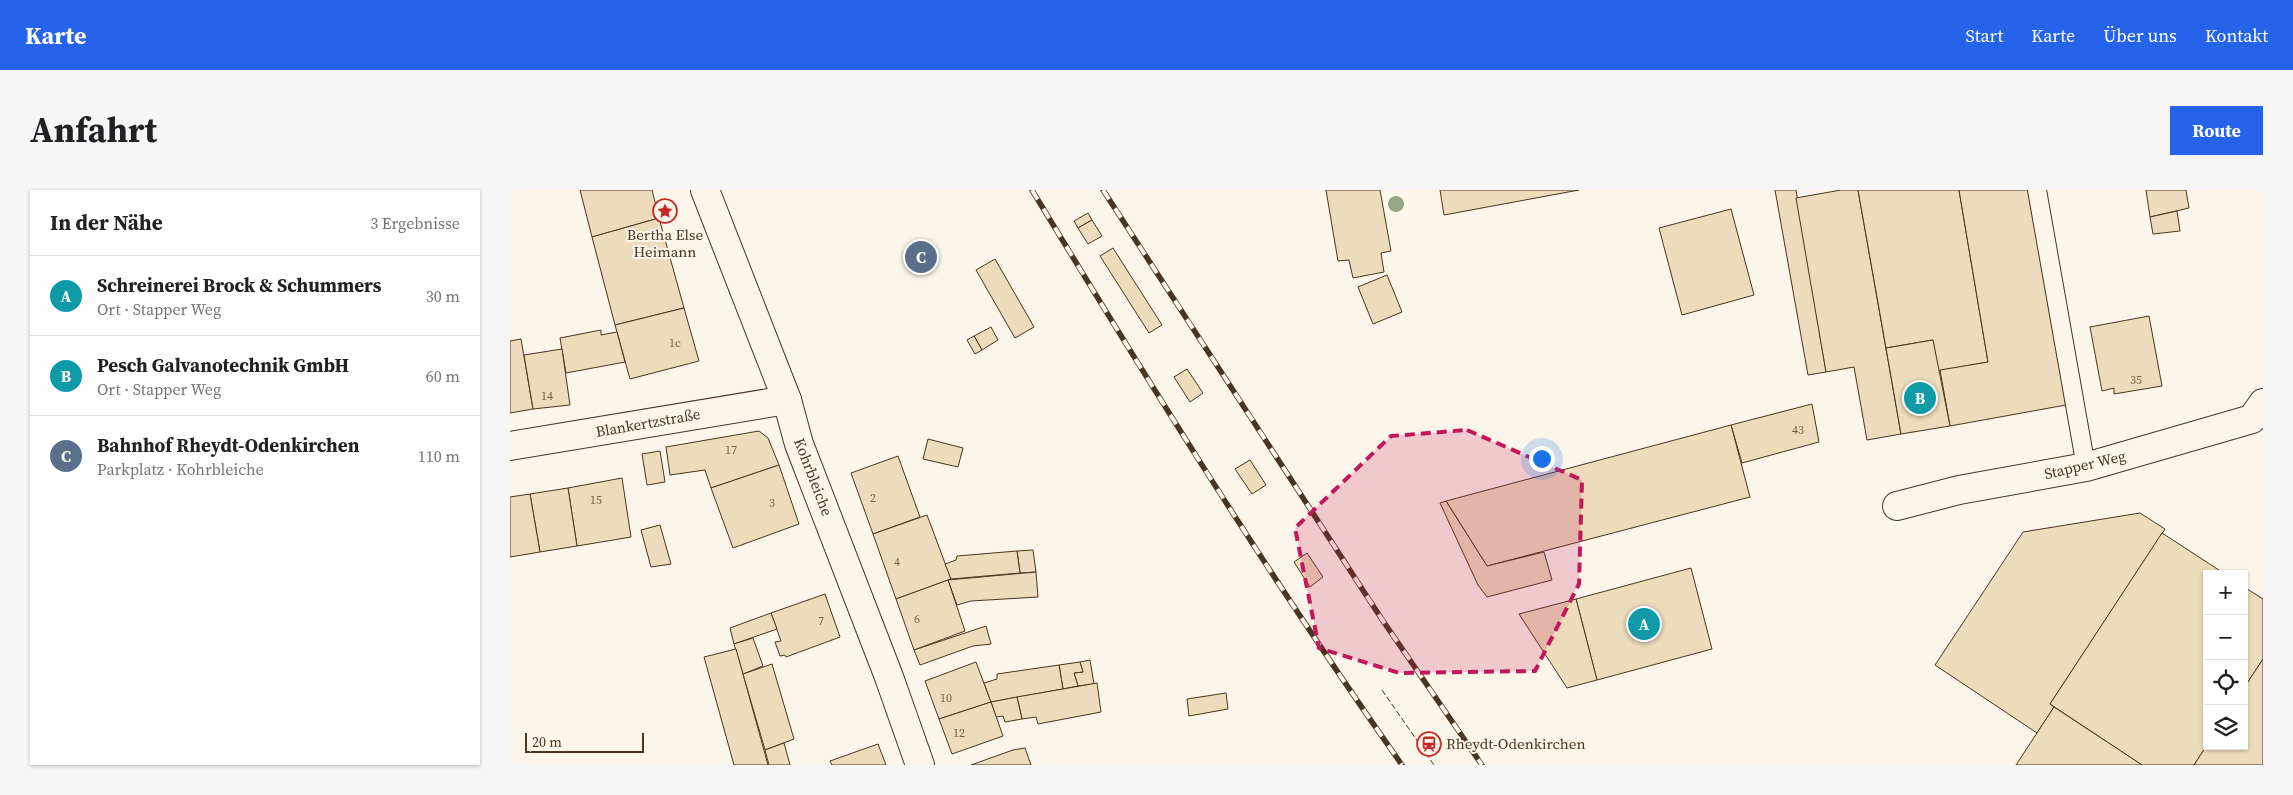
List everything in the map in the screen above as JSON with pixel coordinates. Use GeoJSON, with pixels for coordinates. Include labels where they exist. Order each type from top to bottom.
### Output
{"type":"FeatureCollection","features":[{"type":"Feature","properties":{"kind":"street","name":"Kohrbleiche"},"geometry":{"type":"LineString","coordinates":[[705,190],[787,400],[800,444],[886,668],[920,765]]}},
{"type":"Feature","properties":{"kind":"street","name":"Blankertzstraße"},"geometry":{"type":"LineString","coordinates":[[510,446],[787,400]]}},
{"type":"Feature","properties":{"kind":"street","name":"Stapper Weg"},"geometry":{"type":"LineString","coordinates":[[1897,506],[1959,490],[2086,467],[2252,419],[2263,403]]}},
{"type":"Feature","properties":{"kind":"lane"},"geometry":{"type":"LineString","coordinates":[[2038,190],[2086,467]]}},
{"type":"Feature","properties":{"kind":"highlighted area"},"geometry":{"type":"Polygon","coordinates":[[[1467,430],[1582,480],[1579,584],[1535,671],[1399,673],[1319,648],[1295,528],[1391,436],[1467,430]]]}},
{"type":"Feature","properties":{"kind":"building"},"geometry":{"type":"Polygon","coordinates":[[[580,190],[652,190],[659,218],[592,237],[580,190]]]}},
{"type":"Feature","properties":{"kind":"building"},"geometry":{"type":"Polygon","coordinates":[[[1326,190],[1380,190],[1391,251],[1381,253],[1384,272],[1353,278],[1349,260],[1338,261],[1326,190]]]}},
{"type":"Feature","properties":{"kind":"building"},"geometry":{"type":"Polygon","coordinates":[[[1440,190],[1579,190],[1444,215],[1440,190]]]}},
{"type":"Feature","properties":{"kind":"building"},"geometry":{"type":"Polygon","coordinates":[[[1775,190],[1796,190],[1826,372],[1808,375],[1775,190]]]}},
{"type":"Feature","properties":{"kind":"building"},"geometry":{"type":"Polygon","coordinates":[[[1841,190],[1858,190],[1901,434],[1867,440],[1854,367],[1826,372],[1796,198],[1841,190]]]}},
{"type":"Feature","properties":{"kind":"building"},"geometry":{"type":"Polygon","coordinates":[[[1858,190],[1959,190],[1988,362],[1938,371],[1933,340],[1886,348],[1858,190]]]}},
{"type":"Feature","properties":{"kind":"building"},"geometry":{"type":"Polygon","coordinates":[[[1959,190],[2028,190],[2066,405],[1950,426],[1940,370],[1988,362],[1959,190]]]}},
{"type":"Feature","properties":{"kind":"building"},"geometry":{"type":"Polygon","coordinates":[[[2146,190],[2186,190],[2189,208],[2150,217],[2146,190]]]}},
{"type":"Feature","properties":{"kind":"building"},"geometry":{"type":"Polygon","coordinates":[[[1731,209],[1754,295],[1682,315],[1659,228],[1731,209]]]}},
{"type":"Feature","properties":{"kind":"building"},"geometry":{"type":"Polygon","coordinates":[[[2177,211],[2180,231],[2153,234],[2150,217],[2177,211]]]}},
{"type":"Feature","properties":{"kind":"building"},"geometry":{"type":"Polygon","coordinates":[[[1088,213],[1092,220],[1078,228],[1074,221],[1088,213]]]}},
{"type":"Feature","properties":{"kind":"building"},"geometry":{"type":"Polygon","coordinates":[[[659,218],[684,308],[615,325],[592,237],[659,218]]]}},
{"type":"Feature","properties":{"kind":"building"},"geometry":{"type":"Polygon","coordinates":[[[1092,220],[1102,236],[1088,244],[1078,228],[1092,220]]]}},
{"type":"Feature","properties":{"kind":"building"},"geometry":{"type":"Polygon","coordinates":[[[1113,248],[1162,325],[1149,333],[1100,256],[1113,248]]]}},
{"type":"Feature","properties":{"kind":"building"},"geometry":{"type":"Polygon","coordinates":[[[995,259],[1034,327],[1015,338],[976,270],[995,259]]]}},
{"type":"Feature","properties":{"kind":"building"},"geometry":{"type":"Polygon","coordinates":[[[1387,275],[1402,312],[1373,324],[1358,287],[1387,275]]]}},
{"type":"Feature","properties":{"kind":"building"},"geometry":{"type":"Polygon","coordinates":[[[684,308],[699,361],[630,379],[615,325],[684,308]]]}},
{"type":"Feature","properties":{"kind":"building"},"geometry":{"type":"Polygon","coordinates":[[[2149,316],[2162,386],[2114,394],[2114,388],[2102,391],[2090,327],[2149,316]]]}},
{"type":"Feature","properties":{"kind":"building"},"geometry":{"type":"Polygon","coordinates":[[[991,327],[998,340],[982,350],[974,336],[991,327]]]}},
{"type":"Feature","properties":{"kind":"building"},"geometry":{"type":"Polygon","coordinates":[[[601,330],[601,335],[617,332],[625,362],[566,373],[560,338],[601,330]]]}},
{"type":"Feature","properties":{"kind":"building"},"geometry":{"type":"Polygon","coordinates":[[[974,336],[982,350],[975,354],[967,340],[974,336]]]}},
{"type":"Feature","properties":{"kind":"building"},"geometry":{"type":"Polygon","coordinates":[[[521,339],[533,409],[510,413],[510,341],[521,339]]]}},
{"type":"Feature","properties":{"kind":"building"},"geometry":{"type":"Polygon","coordinates":[[[1933,340],[1950,426],[1901,434],[1886,348],[1933,340]]]}},
{"type":"Feature","properties":{"kind":"building"},"geometry":{"type":"Polygon","coordinates":[[[562,349],[570,405],[533,409],[524,355],[562,349]]]}},
{"type":"Feature","properties":{"kind":"building"},"geometry":{"type":"Polygon","coordinates":[[[1187,369],[1203,393],[1190,402],[1174,377],[1187,369]]]}},
{"type":"Feature","properties":{"kind":"building"},"geometry":{"type":"Polygon","coordinates":[[[1812,404],[1819,442],[1742,463],[1731,425],[1812,404]]]}},
{"type":"Feature","properties":{"kind":"building"},"geometry":{"type":"Polygon","coordinates":[[[1731,425],[1750,497],[1487,566],[1446,501],[1731,425]]]}},
{"type":"Feature","properties":{"kind":"building"},"geometry":{"type":"Polygon","coordinates":[[[759,431],[768,438],[779,465],[711,488],[705,470],[670,475],[666,447],[759,431]]]}},
{"type":"Feature","properties":{"kind":"building"},"geometry":{"type":"Polygon","coordinates":[[[928,439],[963,448],[958,467],[923,459],[928,439]]]}},
{"type":"Feature","properties":{"kind":"building"},"geometry":{"type":"Polygon","coordinates":[[[660,451],[665,482],[647,485],[642,454],[660,451]]]}},
{"type":"Feature","properties":{"kind":"building"},"geometry":{"type":"Polygon","coordinates":[[[898,456],[920,517],[873,534],[851,473],[898,456]]]}},
{"type":"Feature","properties":{"kind":"building"},"geometry":{"type":"Polygon","coordinates":[[[1250,460],[1266,485],[1252,494],[1235,469],[1250,460]]]}},
{"type":"Feature","properties":{"kind":"building"},"geometry":{"type":"Polygon","coordinates":[[[779,465],[799,524],[733,548],[711,488],[779,465]]]}},
{"type":"Feature","properties":{"kind":"building"},"geometry":{"type":"Polygon","coordinates":[[[622,478],[631,537],[577,546],[568,488],[622,478]]]}},
{"type":"Feature","properties":{"kind":"building"},"geometry":{"type":"Polygon","coordinates":[[[568,488],[577,546],[540,552],[530,494],[568,488]]]}},
{"type":"Feature","properties":{"kind":"building"},"geometry":{"type":"Polygon","coordinates":[[[530,494],[540,552],[510,557],[510,497],[530,494]]]}},
{"type":"Feature","properties":{"kind":"building"},"geometry":{"type":"Polygon","coordinates":[[[1446,501],[1487,566],[1544,552],[1552,580],[1487,597],[1478,585],[1440,503],[1446,501]]]}},
{"type":"Feature","properties":{"kind":"building"},"geometry":{"type":"Polygon","coordinates":[[[2140,513],[2165,529],[2050,704],[2054,707],[2037,733],[1935,665],[2023,532],[2140,513]]]}},
{"type":"Feature","properties":{"kind":"building"},"geometry":{"type":"Polygon","coordinates":[[[927,515],[951,579],[896,599],[873,534],[927,515]]]}},
{"type":"Feature","properties":{"kind":"building"},"geometry":{"type":"Polygon","coordinates":[[[660,525],[671,564],[651,567],[641,530],[660,525]]]}},
{"type":"Feature","properties":{"kind":"building"},"geometry":{"type":"Polygon","coordinates":[[[2162,533],[2219,570],[2203,570],[2204,750],[2194,765],[2142,765],[2050,704],[2162,533]]]}},
{"type":"Feature","properties":{"kind":"building"},"geometry":{"type":"Polygon","coordinates":[[[1033,550],[1036,572],[1020,573],[1017,551],[1033,550]]]}},
{"type":"Feature","properties":{"kind":"building"},"geometry":{"type":"Polygon","coordinates":[[[1017,551],[1020,573],[951,579],[945,564],[956,560],[957,556],[1017,551]]]}},
{"type":"Feature","properties":{"kind":"building"},"geometry":{"type":"Polygon","coordinates":[[[1307,553],[1323,577],[1310,587],[1294,562],[1307,553]]]}},
{"type":"Feature","properties":{"kind":"building"},"geometry":{"type":"Polygon","coordinates":[[[1691,568],[1712,649],[1597,680],[1576,599],[1691,568]]]}},
{"type":"Feature","properties":{"kind":"building"},"geometry":{"type":"Polygon","coordinates":[[[1036,572],[1038,597],[971,601],[957,605],[948,580],[1036,572]]]}},
{"type":"Feature","properties":{"kind":"building"},"geometry":{"type":"Polygon","coordinates":[[[948,580],[965,631],[914,650],[896,599],[948,580]]]}},
{"type":"Feature","properties":{"kind":"building"},"geometry":{"type":"Polygon","coordinates":[[[2248,590],[2263,599],[2263,659],[2248,682],[2248,590]]]}},
{"type":"Feature","properties":{"kind":"building"},"geometry":{"type":"Polygon","coordinates":[[[825,594],[840,637],[786,657],[785,655],[780,656],[775,642],[781,641],[771,613],[825,594]]]}},
{"type":"Feature","properties":{"kind":"building"},"geometry":{"type":"Polygon","coordinates":[[[1576,599],[1597,680],[1567,688],[1519,614],[1576,599]]]}},
{"type":"Feature","properties":{"kind":"building"},"geometry":{"type":"Polygon","coordinates":[[[771,613],[777,629],[734,644],[730,628],[771,613]]]}},
{"type":"Feature","properties":{"kind":"building"},"geometry":{"type":"Polygon","coordinates":[[[986,626],[991,644],[973,646],[920,665],[914,650],[986,626]]]}},
{"type":"Feature","properties":{"kind":"building"},"geometry":{"type":"Polygon","coordinates":[[[753,638],[763,666],[743,674],[734,644],[753,638]]]}},
{"type":"Feature","properties":{"kind":"building"},"geometry":{"type":"Polygon","coordinates":[[[736,649],[768,765],[734,765],[704,657],[736,649]]]}},
{"type":"Feature","properties":{"kind":"building"},"geometry":{"type":"Polygon","coordinates":[[[2263,659],[2263,765],[2194,765],[2204,750],[2248,750],[2248,682],[2263,659]]]}},
{"type":"Feature","properties":{"kind":"building"},"geometry":{"type":"Polygon","coordinates":[[[1090,660],[1094,684],[1078,686],[1074,673],[1083,672],[1080,662],[1090,660]]]}},
{"type":"Feature","properties":{"kind":"building"},"geometry":{"type":"Polygon","coordinates":[[[976,662],[991,702],[939,719],[925,681],[976,662]]]}},
{"type":"Feature","properties":{"kind":"building"},"geometry":{"type":"Polygon","coordinates":[[[1080,662],[1083,672],[1074,673],[1078,686],[1063,689],[1059,665],[1080,662]]]}},
{"type":"Feature","properties":{"kind":"building"},"geometry":{"type":"Polygon","coordinates":[[[772,664],[794,739],[765,750],[743,674],[772,664]]]}},
{"type":"Feature","properties":{"kind":"building"},"geometry":{"type":"Polygon","coordinates":[[[1059,665],[1063,689],[991,702],[984,683],[997,679],[997,674],[1059,665]]]}},
{"type":"Feature","properties":{"kind":"building"},"geometry":{"type":"Polygon","coordinates":[[[1097,683],[1101,712],[1038,724],[1036,717],[1022,719],[1017,697],[1097,683]]]}},
{"type":"Feature","properties":{"kind":"building"},"geometry":{"type":"Polygon","coordinates":[[[1226,693],[1228,709],[1189,716],[1187,699],[1226,693]]]}},
{"type":"Feature","properties":{"kind":"building"},"geometry":{"type":"Polygon","coordinates":[[[1017,697],[1022,719],[1005,722],[1003,716],[996,717],[991,702],[1017,697]]]}},
{"type":"Feature","properties":{"kind":"building"},"geometry":{"type":"Polygon","coordinates":[[[991,702],[1003,736],[952,754],[939,719],[991,702]]]}},
{"type":"Feature","properties":{"kind":"building"},"geometry":{"type":"Polygon","coordinates":[[[2054,707],[2142,765],[2016,765],[2054,707]]]}},
{"type":"Feature","properties":{"kind":"building"},"geometry":{"type":"Polygon","coordinates":[[[784,743],[790,765],[769,765],[765,750],[784,743]]]}},
{"type":"Feature","properties":{"kind":"building"},"geometry":{"type":"Polygon","coordinates":[[[878,744],[886,765],[832,765],[830,761],[878,744]]]}},
{"type":"Feature","properties":{"kind":"building"},"geometry":{"type":"Polygon","coordinates":[[[1025,748],[1031,765],[971,765],[1013,750],[1025,748]]]}},
{"type":"Feature","properties":{"kind":"railway"},"geometry":{"type":"LineString","coordinates":[[1032,190],[1121,336],[1258,553],[1402,765]]}},
{"type":"Feature","properties":{"kind":"railway"},"geometry":{"type":"LineString","coordinates":[[1103,190],[1381,618],[1482,765]]}},
{"type":"Feature","properties":{"kind":"fence"},"geometry":{"type":"LineString","coordinates":[[1382,690],[1434,765]]}},
{"type":"Feature","properties":{"kind":"place","name":"Bertha Else Heimann"},"geometry":{"type":"Point","coordinates":[665,211]}},
{"type":"Feature","properties":{"kind":"place","name":"Bahnhof Rheydt-Odenkirchen"},"geometry":{"type":"Point","coordinates":[921,257]}},
{"type":"Feature","properties":{"kind":"place","name":"Pesch Galvanotechnik GmbH"},"geometry":{"type":"Point","coordinates":[1920,398]}},
{"type":"Feature","properties":{"kind":"place","name":"Schreinerei Brock & Schummers"},"geometry":{"type":"Point","coordinates":[1644,624]}},
{"type":"Feature","properties":{"kind":"place","name":"Rheydt-Odenkirchen"},"geometry":{"type":"Point","coordinates":[1429,744]}}]}
